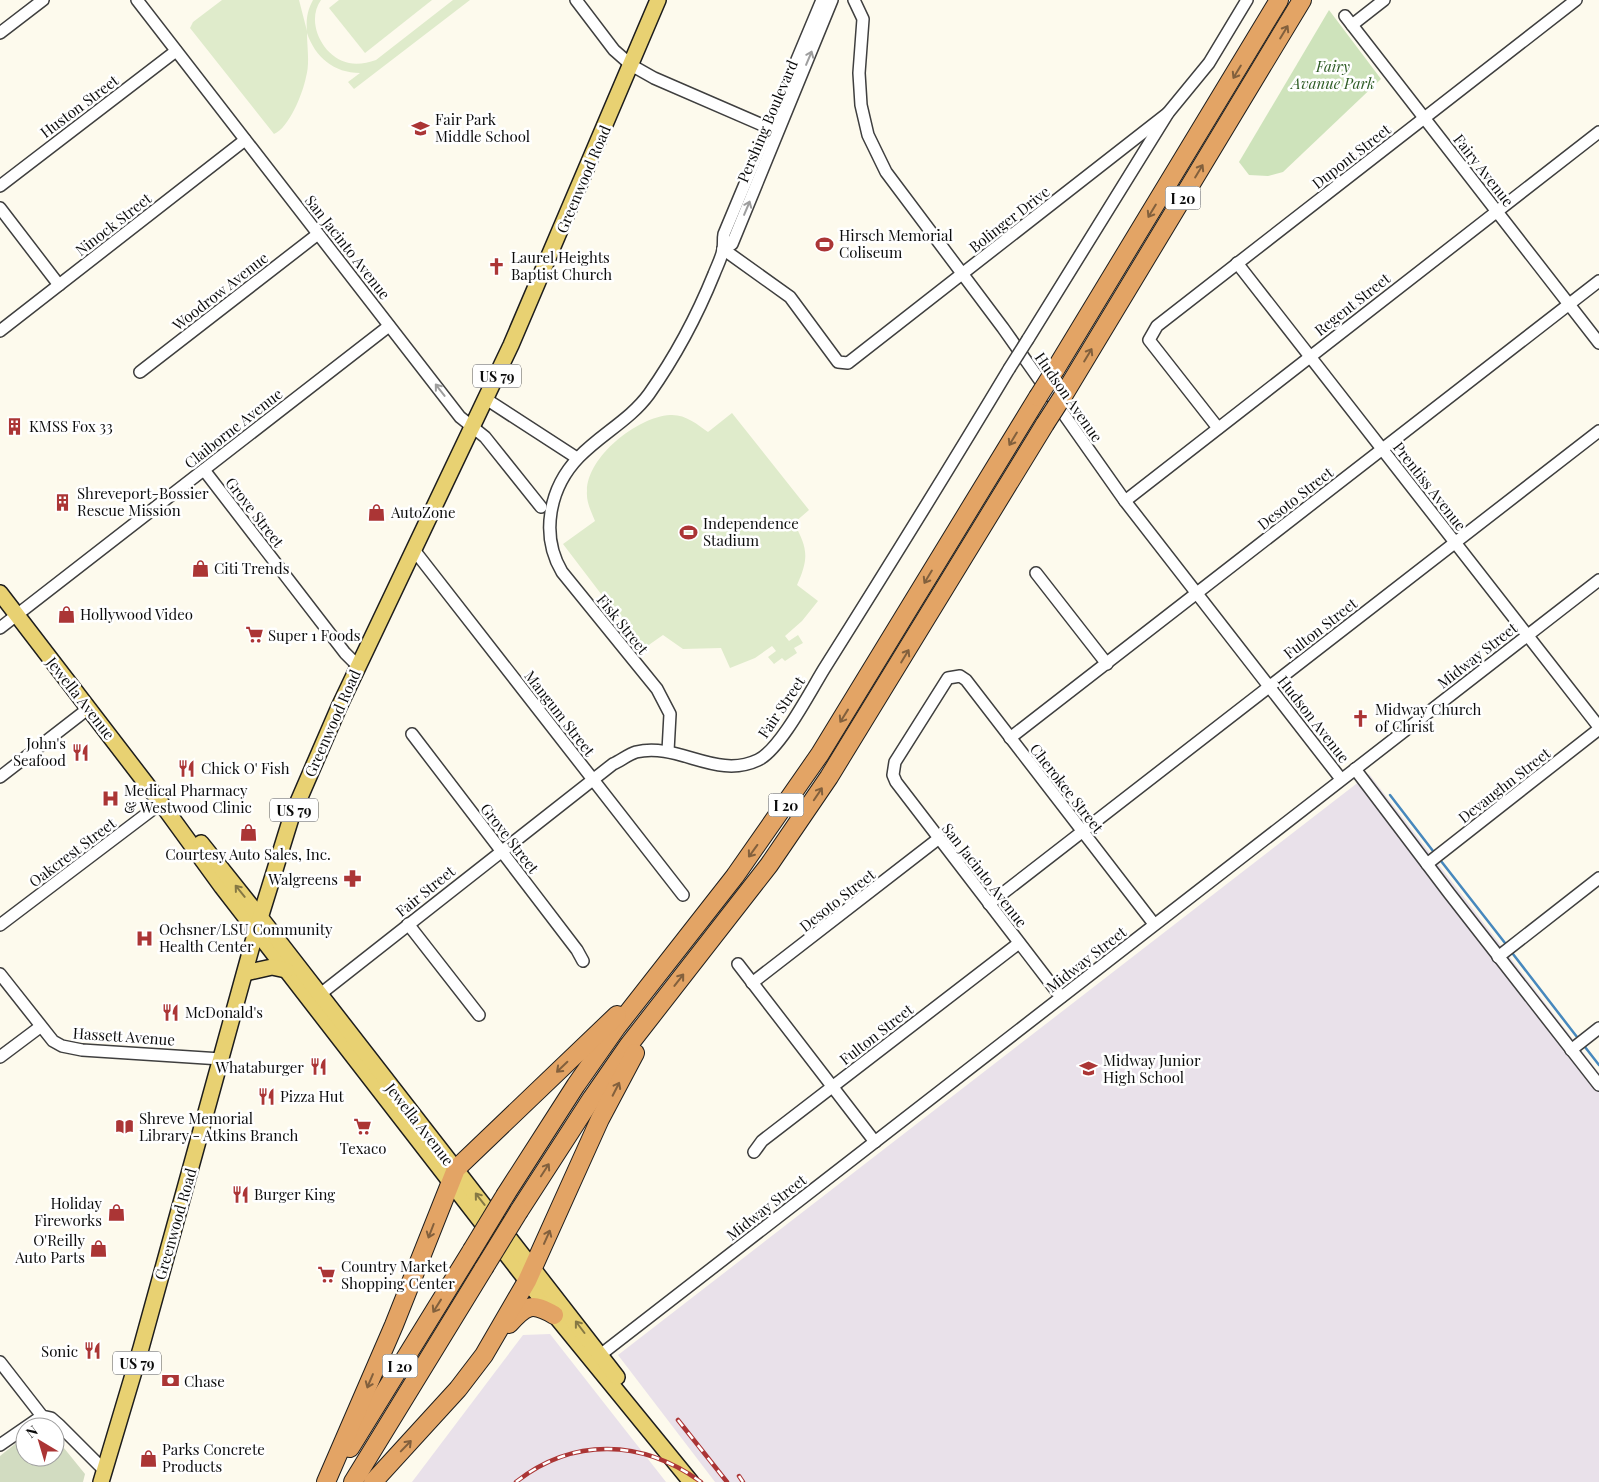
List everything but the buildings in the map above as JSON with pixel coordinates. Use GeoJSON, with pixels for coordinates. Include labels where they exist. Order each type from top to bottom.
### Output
{"type":"FeatureCollection","features":[{"type":"Feature","properties":{"kind":"highway","name":"I 20"},"geometry":{"type":"LineString","coordinates":[[327,1482],[576,1085],[637,999],[735,876],[820,754],[1279,0]]}},
{"type":"Feature","properties":{"kind":"highway","name":"I 20"},"geometry":{"type":"LineString","coordinates":[[353,1482],[519,1211],[592,1098],[660,1005],[769,865],[829,777],[1046,424],[1302,0]]}},
{"type":"Feature","properties":{"kind":"highway"},"geometry":{"type":"LineString","coordinates":[[327,1482],[394,1325],[453,1175],[609,1022],[637,999]]}},
{"type":"Feature","properties":{"kind":"highway"},"geometry":{"type":"LineString","coordinates":[[484,1355],[530,1274],[600,1119],[660,1005]]}},
{"type":"Feature","properties":{"kind":"highway"},"geometry":{"type":"LineString","coordinates":[[373,1482],[458,1389],[484,1355],[525,1308],[540,1307],[554,1315]]}},
{"type":"Feature","properties":{"kind":"main road","name":"Greenwood Road"},"geometry":{"type":"LineString","coordinates":[[103,1476],[258,924],[291,818],[307,776],[486,399],[548,263],[658,0]]}},
{"type":"Feature","properties":{"kind":"main road","name":"Jewella Avenue"},"geometry":{"type":"LineString","coordinates":[[0,593],[161,803],[192,847],[258,924],[691,1482]]}},
{"type":"Feature","properties":{"kind":"main road","name":"Jewella Avenue"},"geometry":{"type":"LineString","coordinates":[[258,924],[286,970],[315,998]]}},
{"type":"Feature","properties":{"kind":"main road"},"geometry":{"type":"LineString","coordinates":[[245,973],[272,967],[286,970]]}},
{"type":"Feature","properties":{"kind":"main road","name":"Jewella Avenue"},"geometry":{"type":"LineString","coordinates":[[530,1274],[554,1315],[596,1359]]}},
{"type":"Feature","properties":{"kind":"street"},"geometry":{"type":"LineString","coordinates":[[0,33],[43,0]]}},
{"type":"Feature","properties":{"kind":"street","name":"San Jacinto Avenue"},"geometry":{"type":"LineString","coordinates":[[137,0],[460,417],[473,425],[541,507]]}},
{"type":"Feature","properties":{"kind":"street"},"geometry":{"type":"LineString","coordinates":[[576,0],[614,50],[631,65],[654,78],[767,127]]}},
{"type":"Feature","properties":{"kind":"street","name":"Pershing Boulevard"},"geometry":{"type":"LineString","coordinates":[[550,518],[561,483],[577,458],[627,418],[648,394],[688,329],[723,250],[724,234],[767,127],[822,0]]}},
{"type":"Feature","properties":{"kind":"street","name":"Pershing Boulevard"},"geometry":{"type":"LineString","coordinates":[[723,250],[732,244],[832,0]]}},
{"type":"Feature","properties":{"kind":"street","name":"Hudson Avenue"},"geometry":{"type":"LineString","coordinates":[[854,0],[861,11],[863,20],[859,92],[864,123],[872,146],[886,172],[963,275],[1125,501],[1342,779]]}},
{"type":"Feature","properties":{"kind":"street","name":"Bolinger Drive"},"geometry":{"type":"LineString","coordinates":[[1028,339],[1168,112],[1209,63],[1246,0]]}},
{"type":"Feature","properties":{"kind":"street","name":"Fairy Avenue"},"geometry":{"type":"LineString","coordinates":[[1384,0],[1349,20],[1599,342]]}},
{"type":"Feature","properties":{"kind":"street","name":"Dupont Street"},"geometry":{"type":"LineString","coordinates":[[1218,428],[1149,340],[1156,326],[1576,0]]}},
{"type":"Feature","properties":{"kind":"street","name":"Huston Street"},"geometry":{"type":"LineString","coordinates":[[0,186],[176,51]]}},
{"type":"Feature","properties":{"kind":"street","name":"Bolinger Drive"},"geometry":{"type":"LineString","coordinates":[[723,250],[790,297],[838,362],[842,364],[848,363],[963,275],[1168,112]]}},
{"type":"Feature","properties":{"kind":"street","name":"Regent Street"},"geometry":{"type":"LineString","coordinates":[[1125,501],[1599,132]]}},
{"type":"Feature","properties":{"kind":"street","name":"Ninock Street"},"geometry":{"type":"LineString","coordinates":[[0,331],[245,140]]}},
{"type":"Feature","properties":{"kind":"street"},"geometry":{"type":"LineString","coordinates":[[0,208],[60,285]]}},
{"type":"Feature","properties":{"kind":"street","name":"Woodrow Avenue"},"geometry":{"type":"LineString","coordinates":[[140,372],[318,234]]}},
{"type":"Feature","properties":{"kind":"street","name":"Prentiss Avenue"},"geometry":{"type":"LineString","coordinates":[[1238,263],[1599,728]]}},
{"type":"Feature","properties":{"kind":"street","name":"Desoto Street"},"geometry":{"type":"LineString","coordinates":[[1010,738],[1599,281]]}},
{"type":"Feature","properties":{"kind":"street","name":"Claiborne Avenue"},"geometry":{"type":"LineString","coordinates":[[0,628],[389,326]]}},
{"type":"Feature","properties":{"kind":"street","name":"Fair Street"},"geometry":{"type":"LineString","coordinates":[[315,998],[501,850],[613,764],[636,752],[668,751],[712,765],[733,767],[759,760],[778,742],[944,478],[1028,339]]}},
{"type":"Feature","properties":{"kind":"street"},"geometry":{"type":"LineString","coordinates":[[486,399],[577,458]]}},
{"type":"Feature","properties":{"kind":"street","name":"Fulton Street"},"geometry":{"type":"LineString","coordinates":[[989,904],[1599,431]]}},
{"type":"Feature","properties":{"kind":"street","name":"Grove Street"},"geometry":{"type":"LineString","coordinates":[[204,470],[345,653],[358,666]]}},
{"type":"Feature","properties":{"kind":"street","name":"Fisk Street"},"geometry":{"type":"LineString","coordinates":[[550,518],[550,547],[562,572],[657,688],[670,714],[668,751]]}},
{"type":"Feature","properties":{"kind":"street","name":"Mangum Street"},"geometry":{"type":"LineString","coordinates":[[414,550],[683,895]]}},
{"type":"Feature","properties":{"kind":"street"},"geometry":{"type":"LineString","coordinates":[[1036,573],[1107,664]]}},
{"type":"Feature","properties":{"kind":"street","name":"Midway Street"},"geometry":{"type":"LineString","coordinates":[[596,1359],[1599,580]]}},
{"type":"Feature","properties":{"kind":"street","name":"Cherokee Street"},"geometry":{"type":"LineString","coordinates":[[893,767],[944,682],[953,676],[966,680],[1154,924]]}},
{"type":"Feature","properties":{"kind":"street"},"geometry":{"type":"LineString","coordinates":[[0,776],[89,708]]}},
{"type":"Feature","properties":{"kind":"street","name":"Devaughn Street"},"geometry":{"type":"LineString","coordinates":[[1426,864],[1599,728]]}},
{"type":"Feature","properties":{"kind":"street","name":"Grove Street"},"geometry":{"type":"LineString","coordinates":[[412,734],[578,950],[583,961]]}},
{"type":"Feature","properties":{"kind":"street","name":"San Jacinto Avenue"},"geometry":{"type":"LineString","coordinates":[[893,767],[896,782],[1061,997]]}},
{"type":"Feature","properties":{"kind":"street","name":"Hudson Avenue"},"geometry":{"type":"LineString","coordinates":[[1355,769],[1426,864],[1599,1085]]}},
{"type":"Feature","properties":{"kind":"street","name":"Oakcrest Street"},"geometry":{"type":"LineString","coordinates":[[0,924],[161,803]]}},
{"type":"Feature","properties":{"kind":"street","name":"Desoto Street"},"geometry":{"type":"LineString","coordinates":[[752,983],[938,839]]}},
{"type":"Feature","properties":{"kind":"street"},"geometry":{"type":"LineString","coordinates":[[1498,957],[1599,878]]}},
{"type":"Feature","properties":{"kind":"street"},"geometry":{"type":"LineString","coordinates":[[408,924],[479,1015]]}},
{"type":"Feature","properties":{"kind":"street","name":"Fulton Street"},"geometry":{"type":"LineString","coordinates":[[754,1152],[762,1141],[1019,942]]}},
{"type":"Feature","properties":{"kind":"street"},"geometry":{"type":"LineString","coordinates":[[738,964],[875,1142]]}},
{"type":"Feature","properties":{"kind":"street","name":"Hassett Avenue"},"geometry":{"type":"LineString","coordinates":[[0,974],[40,1027],[53,1041],[71,1049],[220,1059]]}},
{"type":"Feature","properties":{"kind":"street"},"geometry":{"type":"LineString","coordinates":[[0,1057],[40,1027]]}},
{"type":"Feature","properties":{"kind":"street"},"geometry":{"type":"LineString","coordinates":[[1571,1050],[1599,1028]]}},
{"type":"Feature","properties":{"kind":"street"},"geometry":{"type":"LineString","coordinates":[[0,1362],[42,1416],[51,1418],[59,1425],[103,1476]]}},
{"type":"Feature","properties":{"kind":"street"},"geometry":{"type":"LineString","coordinates":[[0,1445],[42,1416]]}},
{"type":"Feature","properties":{"kind":"shaded area"},"geometry":{"type":"Polygon","coordinates":[[[1369,774],[1599,1073],[1599,1482],[715,1482],[618,1355],[1369,774]]]}},
{"type":"Feature","properties":{"kind":"shaded area"},"geometry":{"type":"Polygon","coordinates":[[[550,1334],[666,1482],[412,1482],[523,1335],[550,1334]]]}},
{"type":"Feature","properties":{"kind":"green space"},"geometry":{"type":"Polygon","coordinates":[[[222,0],[299,0],[307,31],[307,16],[311,4],[313,0],[321,0],[315,18],[319,38],[331,54],[340,60],[356,64],[376,60],[453,0],[470,0],[354,89],[348,82],[360,73],[342,70],[327,62],[315,49],[307,33],[308,66],[302,92],[290,118],[274,134],[190,28],[193,22],[222,0]]]}},
{"type":"Feature","properties":{"kind":"green space"},"geometry":{"type":"Polygon","coordinates":[[[339,0],[432,0],[365,53],[329,8],[339,0]]]}},
{"type":"Feature","properties":{"kind":"green space","name":"Fairy Avanue Park"},"geometry":{"type":"Polygon","coordinates":[[[1329,10],[1381,79],[1283,172],[1268,176],[1249,175],[1239,162],[1329,10]]]}},
{"type":"Feature","properties":{"kind":"green space","name":"Independence Stadium"},"geometry":{"type":"Polygon","coordinates":[[[732,413],[809,510],[794,523],[802,540],[805,554],[804,568],[797,585],[818,601],[802,621],[785,636],[789,641],[798,635],[803,643],[794,648],[797,653],[785,661],[782,658],[774,664],[768,657],[776,651],[772,646],[755,658],[730,668],[721,648],[683,649],[663,635],[643,649],[563,544],[595,521],[587,499],[589,478],[595,465],[616,441],[629,431],[657,417],[681,416],[708,432],[732,413]]]}},
{"type":"Feature","properties":{"kind":"green space"},"geometry":{"type":"Polygon","coordinates":[[[15,1444],[15,1467],[65,1467],[65,1449],[85,1474],[83,1482],[0,1482],[0,1456],[15,1444]]]}},
{"type":"Feature","properties":{"kind":"waterway"},"geometry":{"type":"LineString","coordinates":[[1390,795],[1433,851]]}},
{"type":"Feature","properties":{"kind":"waterway"},"geometry":{"type":"LineString","coordinates":[[1441,861],[1505,943]]}},
{"type":"Feature","properties":{"kind":"waterway"},"geometry":{"type":"LineString","coordinates":[[1513,954],[1577,1037]]}},
{"type":"Feature","properties":{"kind":"waterway"},"geometry":{"type":"LineString","coordinates":[[1585,1047],[1599,1065]]}},
{"type":"Feature","properties":{"kind":"railway"},"geometry":{"type":"LineString","coordinates":[[678,1420],[727,1482]]}},
{"type":"Feature","properties":{"kind":"railway"},"geometry":{"type":"LineString","coordinates":[[516,1482],[538,1467],[561,1457],[584,1451],[608,1449],[632,1451],[655,1458],[678,1468],[701,1482]]}},
{"type":"Feature","properties":{"kind":"railway"},"geometry":{"type":"LineString","coordinates":[[739,1476],[743,1482]]}},
{"type":"Feature","properties":{"kind":"place","name":"Fair Park Middle School"},"geometry":{"type":"Point","coordinates":[421,128]}},
{"type":"Feature","properties":{"kind":"place","name":"Hirsch Memorial Coliseum"},"geometry":{"type":"Point","coordinates":[825,244]}},
{"type":"Feature","properties":{"kind":"place","name":"Laurel Heights Baptist Church"},"geometry":{"type":"Point","coordinates":[497,266]}},
{"type":"Feature","properties":{"kind":"place","name":"KMSS Fox 33"},"geometry":{"type":"Point","coordinates":[15,426]}},
{"type":"Feature","properties":{"kind":"place","name":"Shreveport-Bossier Rescue Mission"},"geometry":{"type":"Point","coordinates":[63,502]}},
{"type":"Feature","properties":{"kind":"place","name":"AutoZone"},"geometry":{"type":"Point","coordinates":[377,512]}},
{"type":"Feature","properties":{"kind":"place","name":"Independence Stadium"},"geometry":{"type":"Point","coordinates":[689,532]}},
{"type":"Feature","properties":{"kind":"place","name":"Citi Trends"},"geometry":{"type":"Point","coordinates":[200,568]}},
{"type":"Feature","properties":{"kind":"place","name":"Hollywood Video"},"geometry":{"type":"Point","coordinates":[66,614]}},
{"type":"Feature","properties":{"kind":"place","name":"Super 1 Foods"},"geometry":{"type":"Point","coordinates":[254,635]}},
{"type":"Feature","properties":{"kind":"place","name":"Midway Church of Christ"},"geometry":{"type":"Point","coordinates":[1361,718]}},
{"type":"Feature","properties":{"kind":"place","name":"John's Seafood"},"geometry":{"type":"Point","coordinates":[80,752]}},
{"type":"Feature","properties":{"kind":"place","name":"Chick O' Fish"},"geometry":{"type":"Point","coordinates":[187,768]}},
{"type":"Feature","properties":{"kind":"place","name":"Medical Pharmacy & Westwood Clinic"},"geometry":{"type":"Point","coordinates":[110,799]}},
{"type":"Feature","properties":{"kind":"place","name":"Courtesy Auto Sales, Inc."},"geometry":{"type":"Point","coordinates":[248,833]}},
{"type":"Feature","properties":{"kind":"place","name":"Walgreens"},"geometry":{"type":"Point","coordinates":[352,879]}},
{"type":"Feature","properties":{"kind":"place","name":"Ochsner/LSU Community Health Center"},"geometry":{"type":"Point","coordinates":[145,938]}},
{"type":"Feature","properties":{"kind":"place","name":"McDonald's"},"geometry":{"type":"Point","coordinates":[171,1012]}},
{"type":"Feature","properties":{"kind":"place","name":"Whataburger"},"geometry":{"type":"Point","coordinates":[318,1067]}},
{"type":"Feature","properties":{"kind":"place","name":"Midway Junior High School"},"geometry":{"type":"Point","coordinates":[1089,1069]}},
{"type":"Feature","properties":{"kind":"place","name":"Pizza Hut"},"geometry":{"type":"Point","coordinates":[266,1096]}},
{"type":"Feature","properties":{"kind":"place","name":"Shreve Memorial Library - Atkins Branch"},"geometry":{"type":"Point","coordinates":[125,1127]}},
{"type":"Feature","properties":{"kind":"place","name":"Texaco"},"geometry":{"type":"Point","coordinates":[363,1127]}},
{"type":"Feature","properties":{"kind":"place","name":"Burger King"},"geometry":{"type":"Point","coordinates":[240,1194]}},
{"type":"Feature","properties":{"kind":"place","name":"Holiday Fireworks"},"geometry":{"type":"Point","coordinates":[116,1212]}},
{"type":"Feature","properties":{"kind":"place","name":"O'Reilly Auto Parts"},"geometry":{"type":"Point","coordinates":[99,1249]}},
{"type":"Feature","properties":{"kind":"place","name":"Country Market Shopping Center"},"geometry":{"type":"Point","coordinates":[327,1275]}},
{"type":"Feature","properties":{"kind":"place","name":"Sonic"},"geometry":{"type":"Point","coordinates":[92,1351]}},
{"type":"Feature","properties":{"kind":"place","name":"Chase"},"geometry":{"type":"Point","coordinates":[170,1381]}},
{"type":"Feature","properties":{"kind":"place","name":"Parks Concrete Products"},"geometry":{"type":"Point","coordinates":[148,1458]}}]}
